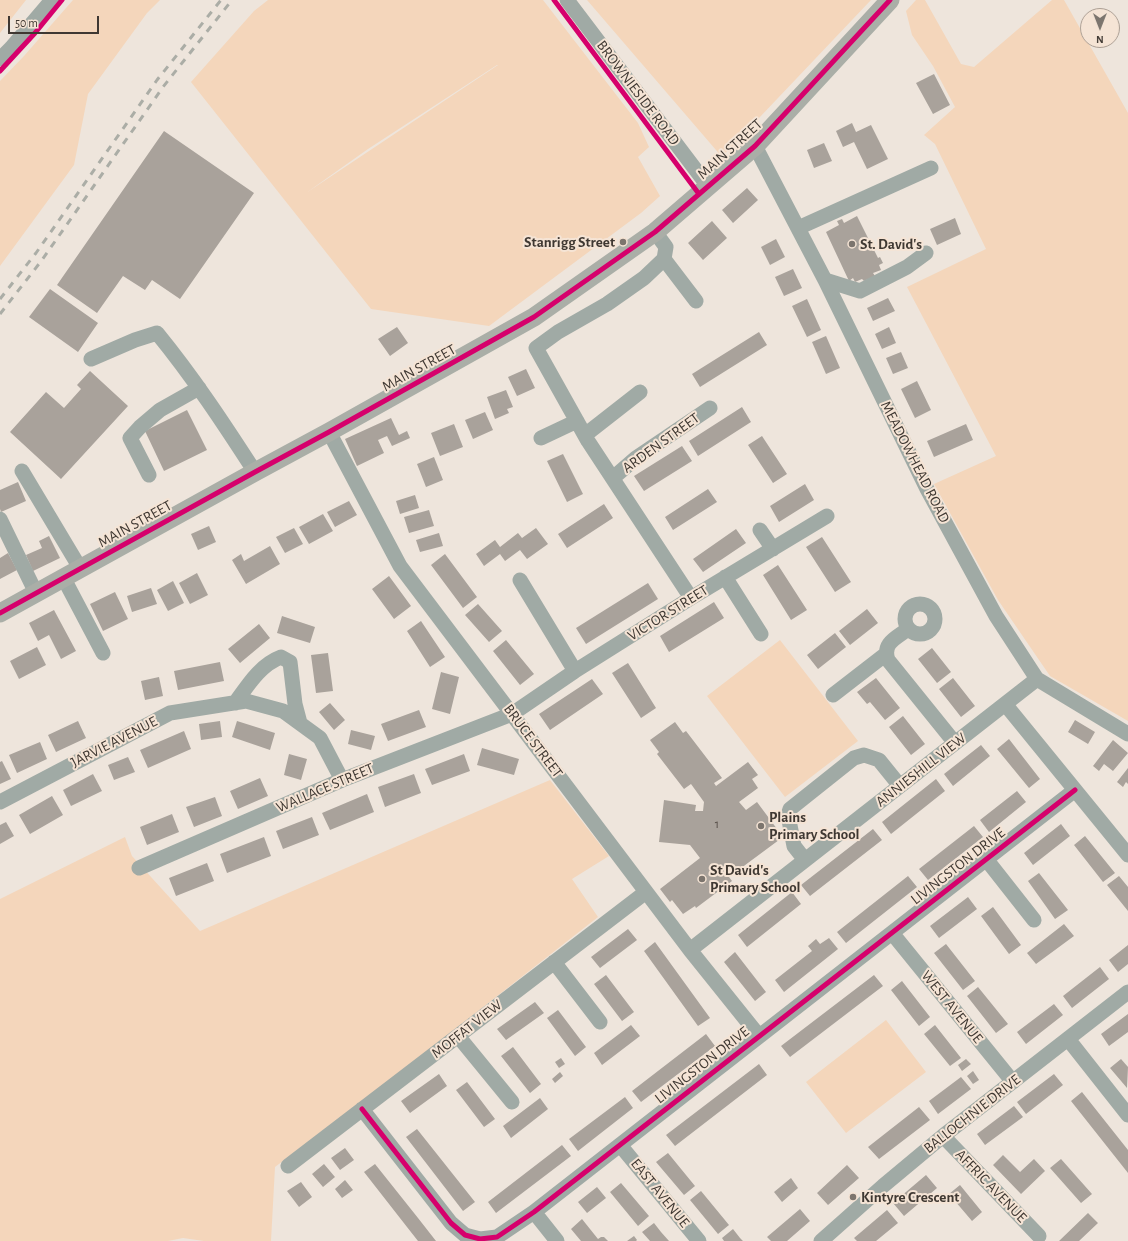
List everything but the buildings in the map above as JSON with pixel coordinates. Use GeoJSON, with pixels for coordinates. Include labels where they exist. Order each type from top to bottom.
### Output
{"type":"FeatureCollection","features":[{"type":"Feature","properties":{"kind":"main road","name":"MAIN STREET"},"geometry":{"type":"LineString","coordinates":[[0,613],[534,317],[655,232],[755,146],[890,0]]}},
{"type":"Feature","properties":{"kind":"street"},"geometry":{"type":"LineString","coordinates":[[0,59],[52,0]]}},
{"type":"Feature","properties":{"kind":"street","name":"BROWNIESIDE ROAD"},"geometry":{"type":"LineString","coordinates":[[567,0],[708,186]]}},
{"type":"Feature","properties":{"kind":"street","name":"MEADOWHEAD ROAD"},"geometry":{"type":"LineString","coordinates":[[755,146],[825,280],[927,489],[996,616],[1037,679],[1128,734]]}},
{"type":"Feature","properties":{"kind":"street"},"geometry":{"type":"LineString","coordinates":[[798,228],[932,168]]}},
{"type":"Feature","properties":{"kind":"street"},"geometry":{"type":"LineString","coordinates":[[655,232],[666,247],[664,259],[638,283],[607,304],[558,332],[536,348],[584,435],[690,598]]}},
{"type":"Feature","properties":{"kind":"street"},"geometry":{"type":"LineString","coordinates":[[825,280],[860,291],[907,267],[926,253]]}},
{"type":"Feature","properties":{"kind":"street"},"geometry":{"type":"LineString","coordinates":[[664,259],[696,301]]}},
{"type":"Feature","properties":{"kind":"street"},"geometry":{"type":"LineString","coordinates":[[91,359],[135,340],[157,333],[181,362],[225,424],[255,472]]}},
{"type":"Feature","properties":{"kind":"street"},"geometry":{"type":"LineString","coordinates":[[149,475],[130,438],[140,427],[160,410],[199,388]]}},
{"type":"Feature","properties":{"kind":"street"},"geometry":{"type":"LineString","coordinates":[[584,435],[640,392]]}},
{"type":"Feature","properties":{"kind":"street","name":"ARDEN STREET"},"geometry":{"type":"LineString","coordinates":[[613,478],[636,458],[710,408]]}},
{"type":"Feature","properties":{"kind":"street"},"geometry":{"type":"LineString","coordinates":[[541,438],[577,421]]}},
{"type":"Feature","properties":{"kind":"street","name":"BRUCE STREET"},"geometry":{"type":"LineString","coordinates":[[329,432],[400,566],[690,950],[759,1036]]}},
{"type":"Feature","properties":{"kind":"street"},"geometry":{"type":"LineString","coordinates":[[22,471],[80,568]]}},
{"type":"Feature","properties":{"kind":"street","name":"VICTOR STREET"},"geometry":{"type":"LineString","coordinates":[[512,714],[575,671],[690,598],[827,516]]}},
{"type":"Feature","properties":{"kind":"street"},"geometry":{"type":"LineString","coordinates":[[0,519],[36,593]]}},
{"type":"Feature","properties":{"kind":"street"},"geometry":{"type":"LineString","coordinates":[[760,530],[773,549]]}},
{"type":"Feature","properties":{"kind":"street"},"geometry":{"type":"LineString","coordinates":[[63,577],[103,653]]}},
{"type":"Feature","properties":{"kind":"street"},"geometry":{"type":"LineString","coordinates":[[725,577],[761,634]]}},
{"type":"Feature","properties":{"kind":"street"},"geometry":{"type":"LineString","coordinates":[[520,580],[575,671]]}},
{"type":"Feature","properties":{"kind":"street"},"geometry":{"type":"LineString","coordinates":[[908,629],[889,644],[886,654],[888,660],[955,743]]}},
{"type":"Feature","properties":{"kind":"street"},"geometry":{"type":"LineString","coordinates":[[833,695],[886,654]]}},
{"type":"Feature","properties":{"kind":"street"},"geometry":{"type":"LineString","coordinates":[[235,703],[254,677],[271,661],[281,657],[290,662],[295,704],[300,723]]}},
{"type":"Feature","properties":{"kind":"street","name":"ANNIESHILL VIEW"},"geometry":{"type":"LineString","coordinates":[[690,950],[1037,679]]}},
{"type":"Feature","properties":{"kind":"street","name":"JARVIE AVENUE"},"geometry":{"type":"LineString","coordinates":[[0,802],[170,713],[246,701],[283,711],[320,738],[342,780]]}},
{"type":"Feature","properties":{"kind":"street"},"geometry":{"type":"LineString","coordinates":[[1005,704],[1128,855]]}},
{"type":"Feature","properties":{"kind":"street","name":"WALLACE STREET"},"geometry":{"type":"LineString","coordinates":[[139,868],[342,780],[512,714]]}},
{"type":"Feature","properties":{"kind":"street"},"geometry":{"type":"LineString","coordinates":[[805,860],[794,846],[788,815],[790,808],[848,762],[854,758],[864,755],[879,760],[900,786]]}},
{"type":"Feature","properties":{"kind":"street","name":"LIVINGSTON DRIVE"},"geometry":{"type":"LineString","coordinates":[[362,1109],[451,1222],[465,1235],[480,1239],[497,1237],[534,1212],[1074,790]]}},
{"type":"Feature","properties":{"kind":"street"},"geometry":{"type":"LineString","coordinates":[[986,859],[1034,920]]}},
{"type":"Feature","properties":{"kind":"street","name":"MOFFAT VIEW"},"geometry":{"type":"LineString","coordinates":[[288,1166],[646,892]]}},
{"type":"Feature","properties":{"kind":"street","name":"WEST AVENUE"},"geometry":{"type":"LineString","coordinates":[[892,933],[1013,1082]]}},
{"type":"Feature","properties":{"kind":"street"},"geometry":{"type":"LineString","coordinates":[[554,962],[600,1022]]}},
{"type":"Feature","properties":{"kind":"street","name":"BALLOCHNIE DRIVE"},"geometry":{"type":"LineString","coordinates":[[821,1241],[883,1186],[943,1136],[1128,992]]}},
{"type":"Feature","properties":{"kind":"street"},"geometry":{"type":"LineString","coordinates":[[458,1036],[512,1102]]}},
{"type":"Feature","properties":{"kind":"street"},"geometry":{"type":"LineString","coordinates":[[1068,1039],[1128,1115]]}},
{"type":"Feature","properties":{"kind":"street","name":"AFFRIC AVENUE"},"geometry":{"type":"LineString","coordinates":[[943,1136],[1039,1236]]}},
{"type":"Feature","properties":{"kind":"street","name":"EAST AVENUE"},"geometry":{"type":"LineString","coordinates":[[620,1145],[699,1241]]}},
{"type":"Feature","properties":{"kind":"street"},"geometry":{"type":"LineString","coordinates":[[534,1212],[557,1241]]}},
{"type":"Feature","properties":{"kind":"shaded area"},"geometry":{"type":"Polygon","coordinates":[[[0,0],[26,0],[0,33],[0,0]]]}},
{"type":"Feature","properties":{"kind":"shaded area"},"geometry":{"type":"Polygon","coordinates":[[[73,0],[160,0],[147,13],[88,94],[74,165],[0,266],[0,81],[73,0]]]}},
{"type":"Feature","properties":{"kind":"shaded area"},"geometry":{"type":"Polygon","coordinates":[[[268,0],[543,0],[638,123],[649,147],[638,157],[660,196],[641,213],[489,326],[371,309],[191,82],[254,11],[268,0]],[[498,65],[368,149],[306,193],[498,65]]]}},
{"type":"Feature","properties":{"kind":"shaded area"},"geometry":{"type":"Polygon","coordinates":[[[587,0],[871,0],[722,157],[587,0]]]}},
{"type":"Feature","properties":{"kind":"shaded area"},"geometry":{"type":"Polygon","coordinates":[[[916,0],[925,0],[961,64],[974,67],[1052,0],[1064,0],[1080,28],[1080,48],[1091,48],[1128,113],[1128,721],[1050,676],[998,600],[934,484],[996,456],[907,287],[986,249],[935,144],[924,135],[955,107],[933,66],[912,35],[906,11],[916,0]]]}},
{"type":"Feature","properties":{"kind":"shaded area"},"geometry":{"type":"Polygon","coordinates":[[[780,640],[858,741],[785,797],[707,696],[780,640]]]}},
{"type":"Feature","properties":{"kind":"shaded area"},"geometry":{"type":"Polygon","coordinates":[[[550,780],[609,856],[572,879],[598,917],[408,1066],[275,1167],[271,1241],[204,1241],[183,1238],[168,1241],[0,1241],[0,899],[125,837],[132,856],[200,931],[550,780]]]}},
{"type":"Feature","properties":{"kind":"shaded area"},"geometry":{"type":"Polygon","coordinates":[[[886,1020],[926,1072],[846,1133],[806,1082],[886,1020]]]}},
{"type":"Feature","properties":{"kind":"railway"},"geometry":{"type":"LineString","coordinates":[[0,299],[36,253],[157,80],[221,0]]}},
{"type":"Feature","properties":{"kind":"railway"},"geometry":{"type":"LineString","coordinates":[[0,314],[42,260],[163,87],[232,0]]}},
{"type":"Feature","properties":{"kind":"cycle path"},"geometry":{"type":"LineString","coordinates":[[0,71],[35,33],[62,0]]}},
{"type":"Feature","properties":{"kind":"cycle path"},"geometry":{"type":"LineString","coordinates":[[554,0],[699,194]]}},
{"type":"Feature","properties":{"kind":"cycle path"},"geometry":{"type":"LineString","coordinates":[[0,613],[534,317],[655,232],[755,146],[890,0]]}},
{"type":"Feature","properties":{"kind":"cycle path"},"geometry":{"type":"LineString","coordinates":[[362,1109],[451,1223],[465,1235],[480,1239],[497,1237],[534,1212],[1075,790]]}},
{"type":"Feature","properties":{"kind":"place","name":"Stanrigg Street"},"geometry":{"type":"Point","coordinates":[623,242]}},
{"type":"Feature","properties":{"kind":"place","name":"St. David's"},"geometry":{"type":"Point","coordinates":[852,244]}},
{"type":"Feature","properties":{"kind":"place","name":"Plains Primary School"},"geometry":{"type":"Point","coordinates":[761,826]}},
{"type":"Feature","properties":{"kind":"place","name":"St David's Primary School"},"geometry":{"type":"Point","coordinates":[702,879]}},
{"type":"Feature","properties":{"kind":"place","name":"Kintyre Crescent"},"geometry":{"type":"Point","coordinates":[853,1197]}}]}
